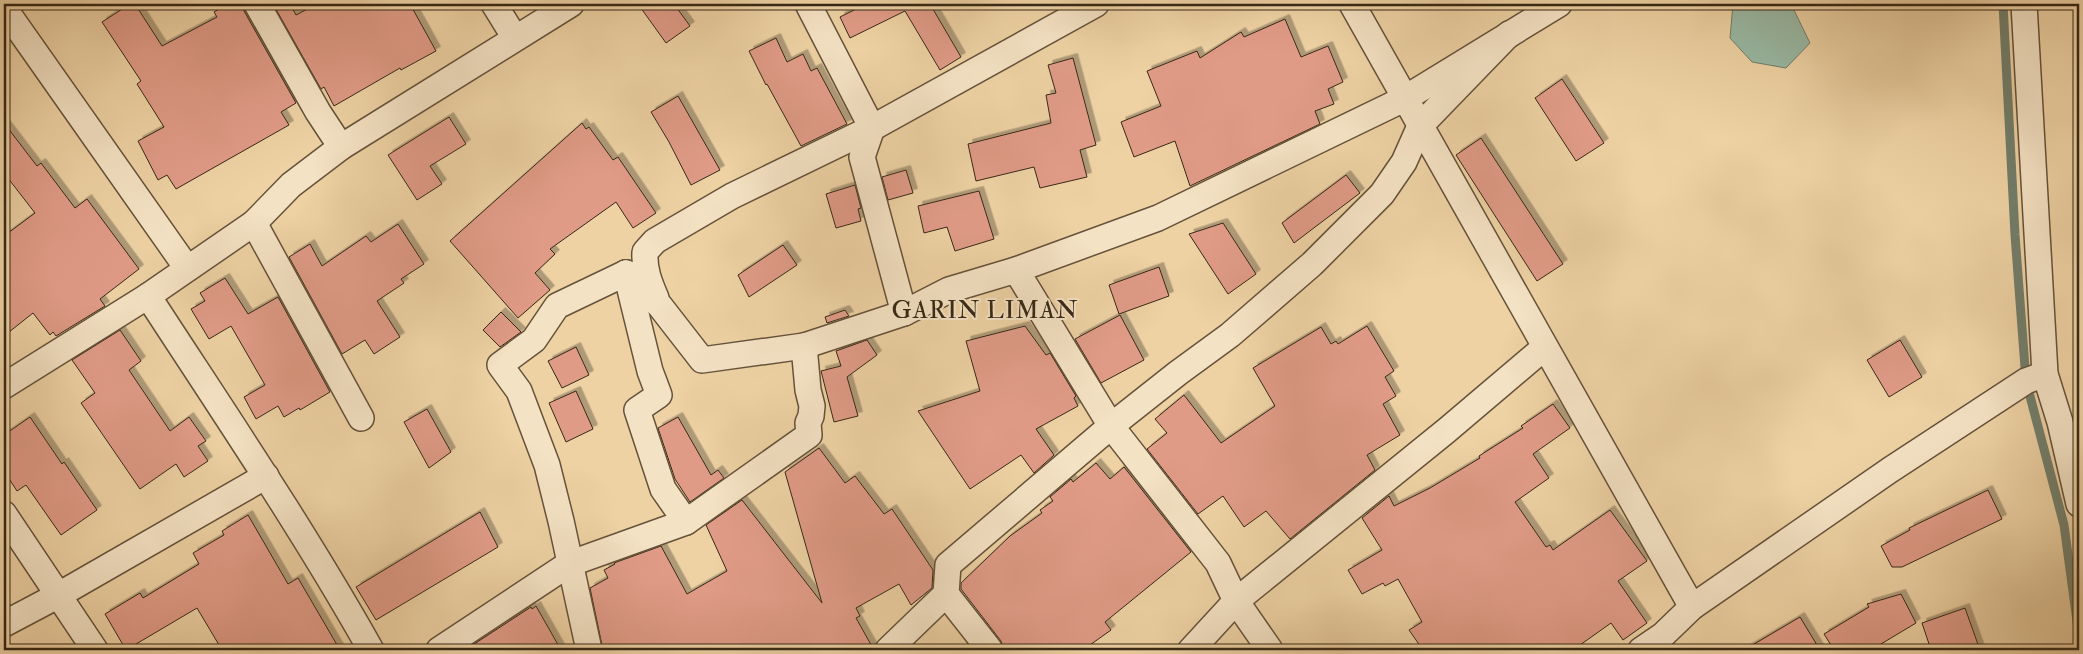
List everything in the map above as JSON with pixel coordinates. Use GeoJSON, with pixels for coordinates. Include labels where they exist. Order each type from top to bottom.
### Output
{"type":"FeatureCollection","features":[{"type":"Feature","properties":{"kind":"street"},"geometry":{"type":"LineString","coordinates":[[257,4],[318,112],[341,147]]}},
{"type":"Feature","properties":{"kind":"street"},"geometry":{"type":"LineString","coordinates":[[494,4],[515,38]]}},
{"type":"Feature","properties":{"kind":"street"},"geometry":{"type":"LineString","coordinates":[[4,386],[148,296],[254,223],[291,185],[341,147],[571,4]]}},
{"type":"Feature","properties":{"kind":"street"},"geometry":{"type":"LineString","coordinates":[[808,4],[872,128],[862,157],[904,313]]}},
{"type":"Feature","properties":{"kind":"street"},"geometry":{"type":"LineString","coordinates":[[660,306],[646,274],[644,262],[645,252],[655,242],[732,196],[872,128],[1096,4]]}},
{"type":"Feature","properties":{"kind":"street"},"geometry":{"type":"LineString","coordinates":[[1352,4],[1692,607]]}},
{"type":"Feature","properties":{"kind":"street"},"geometry":{"type":"LineString","coordinates":[[626,273],[660,306],[702,360],[804,346],[904,313],[949,290],[1016,270],[1158,218],[1404,98],[1559,4]]}},
{"type":"Feature","properties":{"kind":"street"},"geometry":{"type":"LineString","coordinates":[[2024,4],[2044,374],[2060,422],[2079,504]]}},
{"type":"Feature","properties":{"kind":"street"},"geometry":{"type":"LineString","coordinates":[[4,8],[187,268]]}},
{"type":"Feature","properties":{"kind":"street"},"geometry":{"type":"LineString","coordinates":[[888,650],[946,594],[948,565],[1111,426],[1230,335],[1312,264],[1382,194],[1404,162],[1420,126],[1509,34]]}},
{"type":"Feature","properties":{"kind":"street"},"geometry":{"type":"LineString","coordinates":[[254,223],[361,418]]}},
{"type":"Feature","properties":{"kind":"street"},"geometry":{"type":"LineString","coordinates":[[1016,270],[1111,426],[1218,563],[1236,600],[1270,650]]}},
{"type":"Feature","properties":{"kind":"street"},"geometry":{"type":"LineString","coordinates":[[626,273],[650,372],[659,395],[637,410],[663,489],[686,522]]}},
{"type":"Feature","properties":{"kind":"street"},"geometry":{"type":"LineString","coordinates":[[589,650],[547,465],[519,391],[500,365],[534,340],[557,306],[626,273]]}},
{"type":"Feature","properties":{"kind":"street"},"geometry":{"type":"LineString","coordinates":[[148,296],[266,476],[335,586],[371,650]]}},
{"type":"Feature","properties":{"kind":"street"},"geometry":{"type":"LineString","coordinates":[[439,650],[569,564],[686,522],[809,435],[808,422],[812,416],[812,406],[808,390],[804,346]]}},
{"type":"Feature","properties":{"kind":"street"},"geometry":{"type":"LineString","coordinates":[[1191,650],[1236,600],[1446,431],[1545,347]]}},
{"type":"Feature","properties":{"kind":"street"},"geometry":{"type":"LineString","coordinates":[[1641,650],[1667,643],[1692,607],[1890,470],[2026,381],[2044,374]]}},
{"type":"Feature","properties":{"kind":"street"},"geometry":{"type":"LineString","coordinates":[[4,624],[57,596],[266,476]]}},
{"type":"Feature","properties":{"kind":"street"},"geometry":{"type":"LineString","coordinates":[[4,514],[94,650]]}},
{"type":"Feature","properties":{"kind":"street"},"geometry":{"type":"LineString","coordinates":[[946,594],[990,650]]}},
{"type":"Feature","properties":{"kind":"shaded area"},"geometry":{"type":"Polygon","coordinates":[[[1733,4],[1786,4],[1792,6],[1810,43],[1786,68],[1752,62],[1730,38],[1733,4]]]}},
{"type":"Feature","properties":{"kind":"building"},"geometry":{"type":"Polygon","coordinates":[[[130,4],[135,4],[162,46],[217,17],[214,12],[228,4],[243,4],[244,11],[296,103],[281,112],[289,125],[176,189],[167,175],[158,180],[138,141],[164,127],[137,84],[141,81],[102,22],[130,4]]]}},
{"type":"Feature","properties":{"kind":"building"},"geometry":{"type":"Polygon","coordinates":[[[273,4],[290,4],[296,15],[317,4],[410,4],[436,51],[401,70],[400,68],[334,106],[324,87],[321,89],[273,4]]]}},
{"type":"Feature","properties":{"kind":"building"},"geometry":{"type":"Polygon","coordinates":[[[638,4],[674,4],[690,26],[666,43],[638,4]]]}},
{"type":"Feature","properties":{"kind":"building"},"geometry":{"type":"Polygon","coordinates":[[[866,4],[930,4],[961,57],[940,70],[905,11],[850,38],[840,17],[866,4]]]}},
{"type":"Feature","properties":{"kind":"building"},"geometry":{"type":"Polygon","coordinates":[[[1285,19],[1301,57],[1328,46],[1343,82],[1328,89],[1334,104],[1315,111],[1320,124],[1190,186],[1175,141],[1134,157],[1121,122],[1161,106],[1147,71],[1197,51],[1200,58],[1241,32],[1244,37],[1285,19]]]}},
{"type":"Feature","properties":{"kind":"building"},"geometry":{"type":"Polygon","coordinates":[[[776,38],[787,62],[803,54],[811,71],[817,68],[847,124],[801,146],[749,51],[776,38]]]}},
{"type":"Feature","properties":{"kind":"building"},"geometry":{"type":"Polygon","coordinates":[[[1073,58],[1096,145],[1080,150],[1087,177],[1040,188],[1034,167],[976,181],[968,144],[1051,123],[1046,95],[1056,93],[1048,65],[1073,58]]]}},
{"type":"Feature","properties":{"kind":"building"},"geometry":{"type":"Polygon","coordinates":[[[1562,79],[1604,143],[1576,161],[1535,98],[1562,79]]]}},
{"type":"Feature","properties":{"kind":"building"},"geometry":{"type":"Polygon","coordinates":[[[678,96],[720,170],[691,185],[651,112],[678,96]]]}},
{"type":"Feature","properties":{"kind":"building"},"geometry":{"type":"Polygon","coordinates":[[[449,117],[466,144],[430,166],[442,184],[417,200],[388,155],[449,117]]]}},
{"type":"Feature","properties":{"kind":"building"},"geometry":{"type":"Polygon","coordinates":[[[4,123],[37,166],[41,163],[75,208],[87,199],[139,269],[100,299],[105,306],[56,336],[53,332],[50,335],[33,313],[4,336],[4,236],[35,213],[4,173],[4,123]]]}},
{"type":"Feature","properties":{"kind":"building"},"geometry":{"type":"Polygon","coordinates":[[[582,123],[586,129],[589,127],[613,160],[618,157],[656,213],[633,228],[616,202],[550,249],[555,254],[535,273],[550,290],[518,318],[450,241],[582,123]]]}},
{"type":"Feature","properties":{"kind":"building"},"geometry":{"type":"Polygon","coordinates":[[[1481,138],[1563,264],[1537,281],[1456,155],[1481,138]]]}},
{"type":"Feature","properties":{"kind":"building"},"geometry":{"type":"Polygon","coordinates":[[[906,170],[913,193],[888,200],[882,177],[906,170]]]}},
{"type":"Feature","properties":{"kind":"building"},"geometry":{"type":"Polygon","coordinates":[[[1346,175],[1360,193],[1294,243],[1282,223],[1346,175]]]}},
{"type":"Feature","properties":{"kind":"building"},"geometry":{"type":"Polygon","coordinates":[[[855,185],[861,208],[858,209],[861,221],[836,228],[826,194],[855,185]]]}},
{"type":"Feature","properties":{"kind":"building"},"geometry":{"type":"Polygon","coordinates":[[[979,191],[994,239],[955,251],[947,227],[924,233],[918,206],[979,191]]]}},
{"type":"Feature","properties":{"kind":"building"},"geometry":{"type":"Polygon","coordinates":[[[1223,223],[1256,274],[1228,294],[1189,234],[1223,223]]]}},
{"type":"Feature","properties":{"kind":"building"},"geometry":{"type":"Polygon","coordinates":[[[398,224],[424,264],[401,279],[404,283],[377,301],[400,337],[374,354],[365,340],[342,354],[289,257],[310,244],[322,266],[366,236],[371,242],[398,224]]]}},
{"type":"Feature","properties":{"kind":"building"},"geometry":{"type":"Polygon","coordinates":[[[783,245],[797,265],[749,297],[738,275],[783,245]]]}},
{"type":"Feature","properties":{"kind":"building"},"geometry":{"type":"Polygon","coordinates":[[[1159,267],[1169,296],[1119,314],[1109,285],[1159,267]]]}},
{"type":"Feature","properties":{"kind":"building"},"geometry":{"type":"Polygon","coordinates":[[[225,278],[248,314],[278,297],[330,392],[284,417],[278,406],[256,419],[244,397],[265,385],[231,326],[209,339],[191,309],[205,301],[200,293],[225,278]]]}},
{"type":"Feature","properties":{"kind":"building"},"geometry":{"type":"Polygon","coordinates":[[[845,310],[849,316],[827,323],[825,317],[845,310]]]}},
{"type":"Feature","properties":{"kind":"building"},"geometry":{"type":"Polygon","coordinates":[[[501,312],[521,332],[500,347],[483,330],[501,312]]]}},
{"type":"Feature","properties":{"kind":"building"},"geometry":{"type":"Polygon","coordinates":[[[1120,315],[1144,360],[1101,383],[1075,339],[1120,315]]]}},
{"type":"Feature","properties":{"kind":"building"},"geometry":{"type":"Polygon","coordinates":[[[1025,326],[1046,355],[1050,353],[1076,396],[1074,398],[1078,406],[1036,429],[1054,455],[1034,473],[1021,455],[970,489],[918,411],[980,391],[966,341],[1025,326]]]}},
{"type":"Feature","properties":{"kind":"building"},"geometry":{"type":"Polygon","coordinates":[[[1367,326],[1394,371],[1385,377],[1396,396],[1383,404],[1400,435],[1367,455],[1375,470],[1290,539],[1266,511],[1244,527],[1223,496],[1198,514],[1147,449],[1167,433],[1155,419],[1184,395],[1221,443],[1275,406],[1253,368],[1321,327],[1331,344],[1336,341],[1338,344],[1367,326]]]}},
{"type":"Feature","properties":{"kind":"building"},"geometry":{"type":"Polygon","coordinates":[[[120,330],[141,361],[129,370],[170,431],[189,417],[206,441],[198,446],[208,461],[184,477],[176,464],[140,489],[81,403],[95,393],[72,360],[120,330]]]}},
{"type":"Feature","properties":{"kind":"building"},"geometry":{"type":"Polygon","coordinates":[[[867,340],[877,355],[847,377],[858,416],[834,422],[821,371],[841,366],[836,351],[867,340]]]}},
{"type":"Feature","properties":{"kind":"building"},"geometry":{"type":"Polygon","coordinates":[[[1900,340],[1922,377],[1889,397],[1867,360],[1900,340]]]}},
{"type":"Feature","properties":{"kind":"building"},"geometry":{"type":"Polygon","coordinates":[[[576,347],[589,375],[562,388],[548,361],[576,347]]]}},
{"type":"Feature","properties":{"kind":"building"},"geometry":{"type":"Polygon","coordinates":[[[576,391],[593,429],[566,442],[549,403],[576,391]]]}},
{"type":"Feature","properties":{"kind":"building"},"geometry":{"type":"Polygon","coordinates":[[[1553,404],[1570,428],[1533,454],[1549,478],[1515,502],[1546,547],[1550,545],[1553,550],[1610,510],[1647,561],[1618,581],[1647,623],[1623,640],[1611,623],[1573,650],[1423,650],[1409,630],[1422,622],[1398,579],[1385,586],[1383,583],[1362,594],[1348,570],[1382,550],[1362,518],[1389,496],[1394,506],[1430,488],[1480,458],[1479,456],[1523,428],[1521,426],[1553,404]]]}},
{"type":"Feature","properties":{"kind":"building"},"geometry":{"type":"Polygon","coordinates":[[[427,409],[451,452],[429,468],[404,422],[427,409]]]}},
{"type":"Feature","properties":{"kind":"building"},"geometry":{"type":"Polygon","coordinates":[[[30,417],[62,464],[64,462],[97,510],[61,535],[26,485],[17,491],[4,471],[4,435],[30,417]]]}},
{"type":"Feature","properties":{"kind":"building"},"geometry":{"type":"Polygon","coordinates":[[[678,417],[711,475],[718,470],[724,478],[690,502],[675,479],[658,428],[678,417]]]}},
{"type":"Feature","properties":{"kind":"building"},"geometry":{"type":"Polygon","coordinates":[[[819,448],[845,483],[855,476],[884,514],[892,509],[933,570],[932,588],[911,605],[899,584],[856,608],[860,616],[856,618],[874,650],[603,650],[590,588],[608,578],[604,570],[614,563],[661,546],[687,594],[727,571],[706,525],[742,500],[822,603],[785,472],[819,448]]]}},
{"type":"Feature","properties":{"kind":"building"},"geometry":{"type":"Polygon","coordinates":[[[1096,463],[1110,479],[1124,467],[1191,552],[1105,622],[1111,630],[1083,650],[1004,650],[1001,641],[961,589],[961,583],[1010,536],[1042,513],[1040,510],[1053,501],[1050,497],[1071,479],[1073,482],[1096,463]]]}},
{"type":"Feature","properties":{"kind":"building"},"geometry":{"type":"Polygon","coordinates":[[[1988,490],[2002,519],[1902,567],[1892,567],[1881,546],[1910,530],[1909,528],[1988,490]]]}},
{"type":"Feature","properties":{"kind":"building"},"geometry":{"type":"Polygon","coordinates":[[[480,512],[498,547],[376,620],[356,587],[480,512]]]}},
{"type":"Feature","properties":{"kind":"building"},"geometry":{"type":"Polygon","coordinates":[[[248,515],[288,584],[298,578],[340,650],[222,650],[197,608],[126,650],[105,614],[140,593],[143,598],[199,564],[193,553],[224,535],[222,531],[248,515]]]}},
{"type":"Feature","properties":{"kind":"building"},"geometry":{"type":"Polygon","coordinates":[[[1901,594],[1916,623],[1871,650],[1834,650],[1824,634],[1869,607],[1867,604],[1901,594]]]}},
{"type":"Feature","properties":{"kind":"building"},"geometry":{"type":"Polygon","coordinates":[[[536,606],[561,650],[465,650],[531,607],[532,609],[536,606]]]}},
{"type":"Feature","properties":{"kind":"building"},"geometry":{"type":"Polygon","coordinates":[[[1965,608],[1980,650],[1931,650],[1922,623],[1965,608]]]}},
{"type":"Feature","properties":{"kind":"building"},"geometry":{"type":"Polygon","coordinates":[[[1800,617],[1820,650],[1744,650],[1800,617]]]}},
{"type":"Feature","properties":{"kind":"waterway"},"geometry":{"type":"LineString","coordinates":[[2003,4],[2015,235],[2026,381],[2064,525],[2079,636]]}},
{"type":"Feature","properties":{"kind":"district","name":"GARIN LIMAN"},"geometry":{"type":"Point","coordinates":[985,310]}}]}
